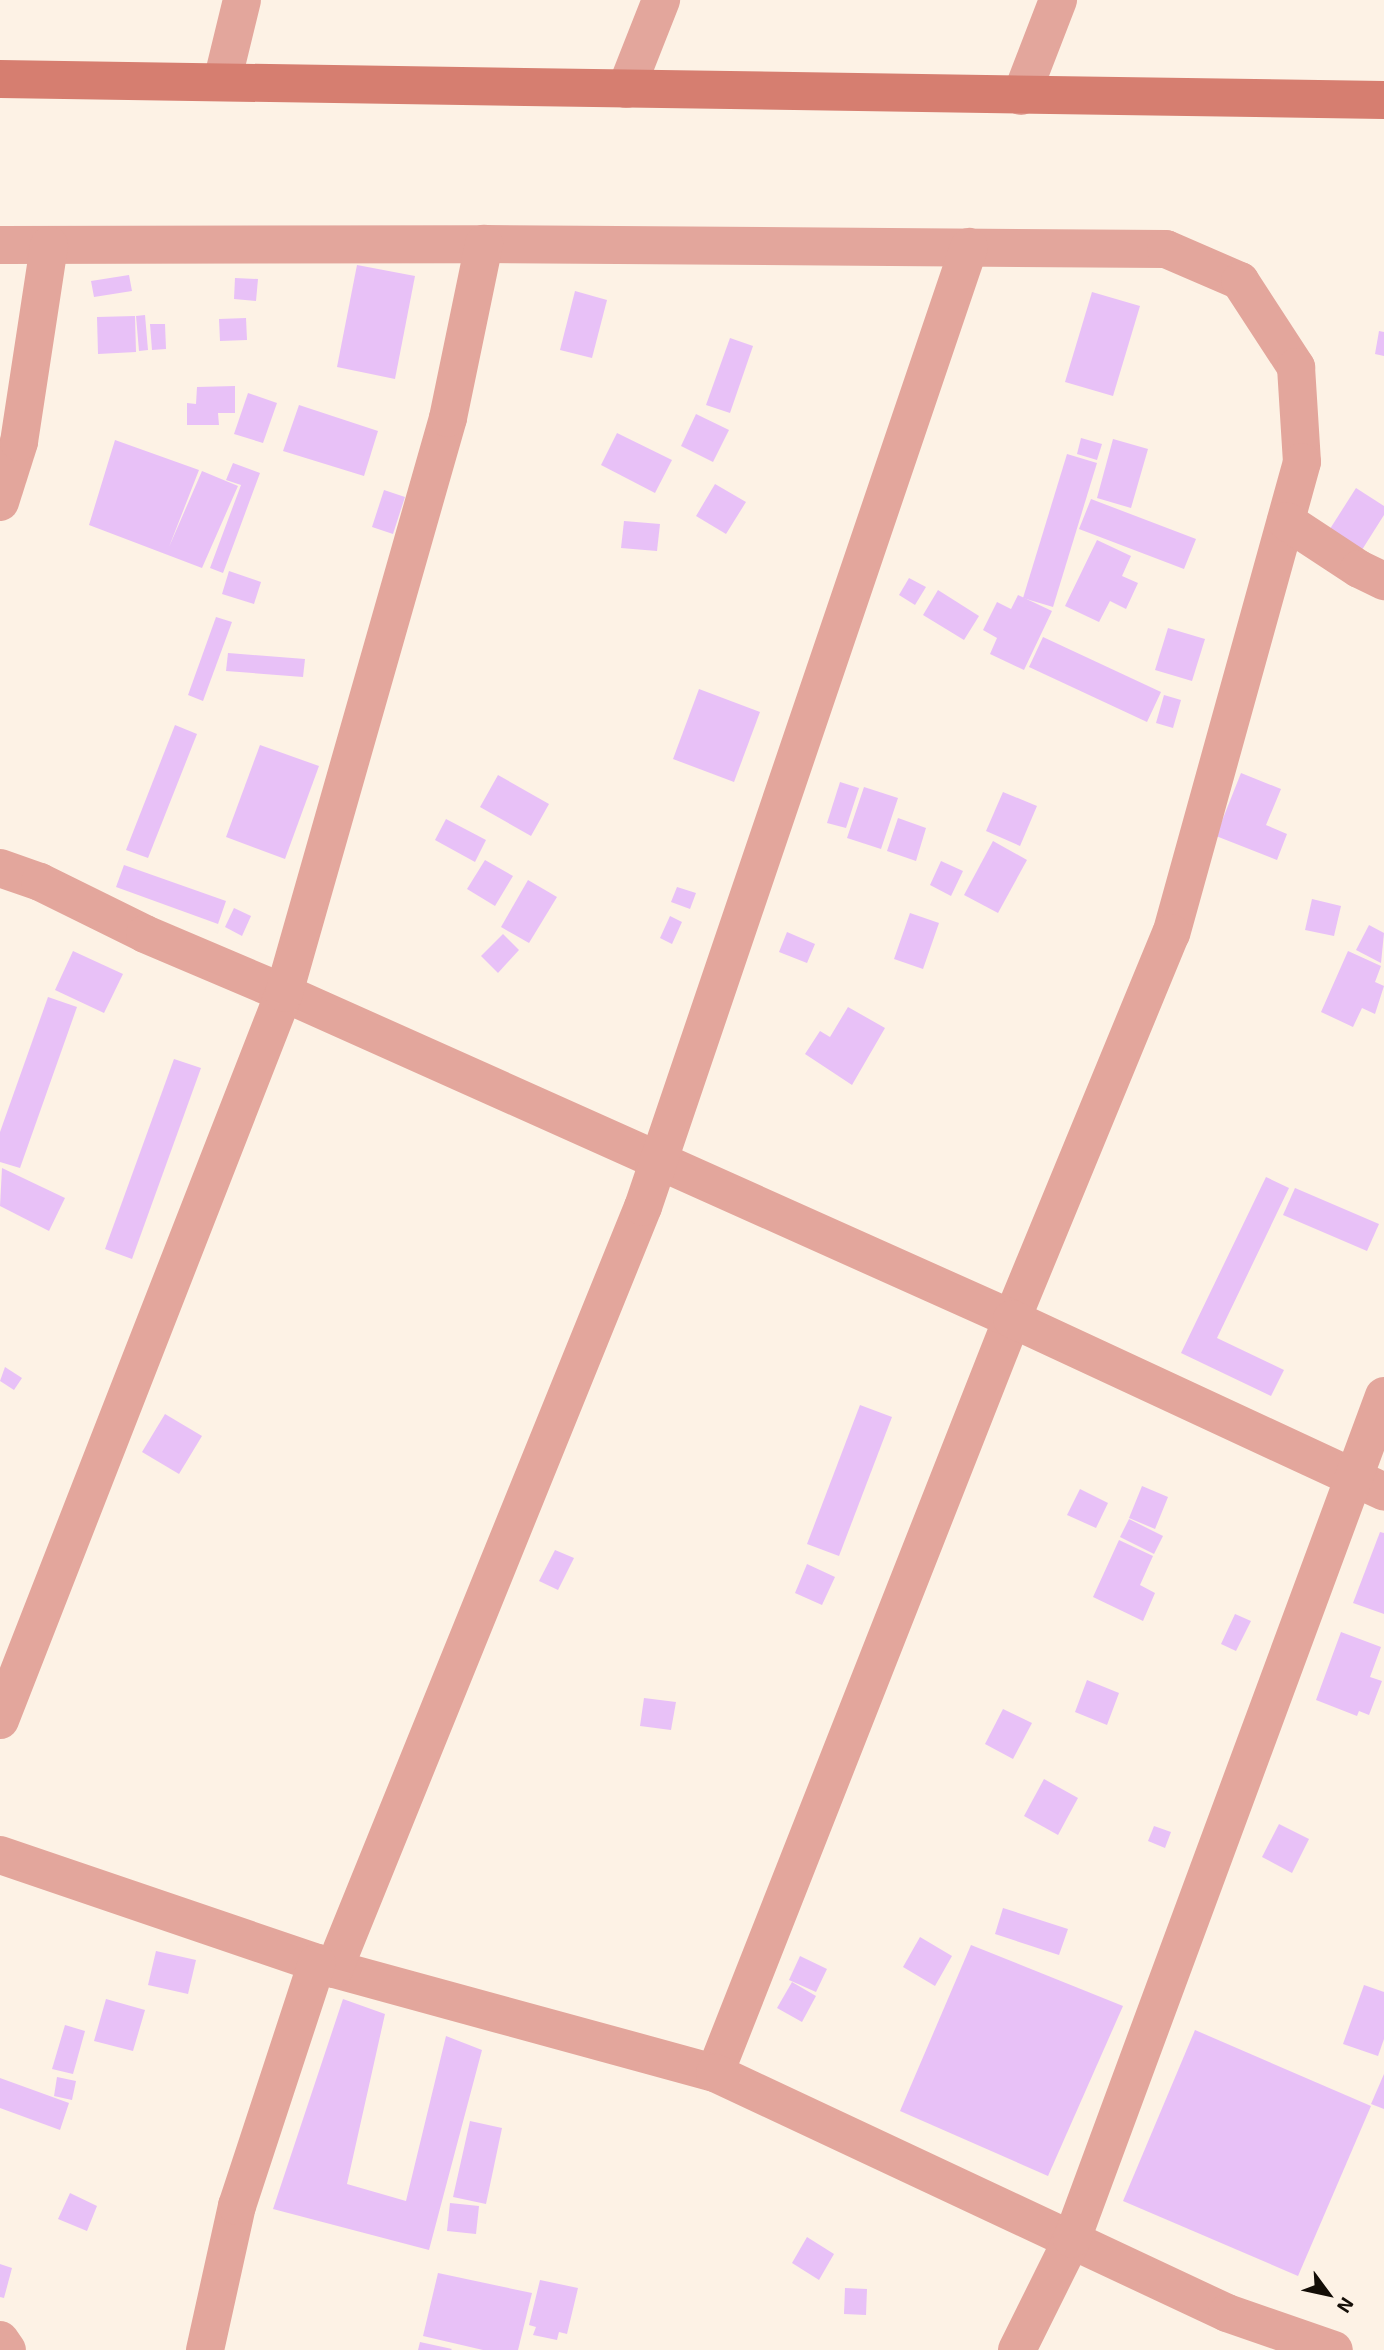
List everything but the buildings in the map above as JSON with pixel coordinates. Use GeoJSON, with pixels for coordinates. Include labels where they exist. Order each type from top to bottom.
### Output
{"type":"FeatureCollection","features":[{"type":"Feature","properties":{"kind":"main road"},"geometry":{"type":"LineString","coordinates":[[0,79],[1384,100]]}},
{"type":"Feature","properties":{"kind":"street"},"geometry":{"type":"LineString","coordinates":[[222,82],[242,0]]}},
{"type":"Feature","properties":{"kind":"street"},"geometry":{"type":"LineString","coordinates":[[626,89],[661,0]]}},
{"type":"Feature","properties":{"kind":"street"},"geometry":{"type":"LineString","coordinates":[[1021,96],[1058,0]]}},
{"type":"Feature","properties":{"kind":"street"},"geometry":{"type":"LineString","coordinates":[[0,1720],[284,993],[448,418],[484,244]]}},
{"type":"Feature","properties":{"kind":"street"},"geometry":{"type":"LineString","coordinates":[[0,246],[484,244],[1166,248],[1240,281],[1296,367],[1302,463],[1171,933],[1012,1319],[715,2073]]}},
{"type":"Feature","properties":{"kind":"street"},"geometry":{"type":"LineString","coordinates":[[0,502],[19,442],[49,245]]}},
{"type":"Feature","properties":{"kind":"street"},"geometry":{"type":"LineString","coordinates":[[205,2350],[237,2206],[326,1966],[658,1162],[970,247]]}},
{"type":"Feature","properties":{"kind":"street"},"geometry":{"type":"LineString","coordinates":[[1286,521],[1359,569],[1384,581]]}},
{"type":"Feature","properties":{"kind":"street"},"geometry":{"type":"LineString","coordinates":[[0,868],[40,882],[145,934],[284,993],[1012,1319],[1369,1485]]}},
{"type":"Feature","properties":{"kind":"street"},"geometry":{"type":"LineString","coordinates":[[1017,2350],[1072,2239],[1369,1485],[1384,1396]]}},
{"type":"Feature","properties":{"kind":"street"},"geometry":{"type":"LineString","coordinates":[[0,1855],[326,1966],[715,2073],[1227,2313],[1334,2350]]}},
{"type":"Feature","properties":{"kind":"street"},"geometry":{"type":"LineString","coordinates":[[0,2340],[7,2350]]}}]}
